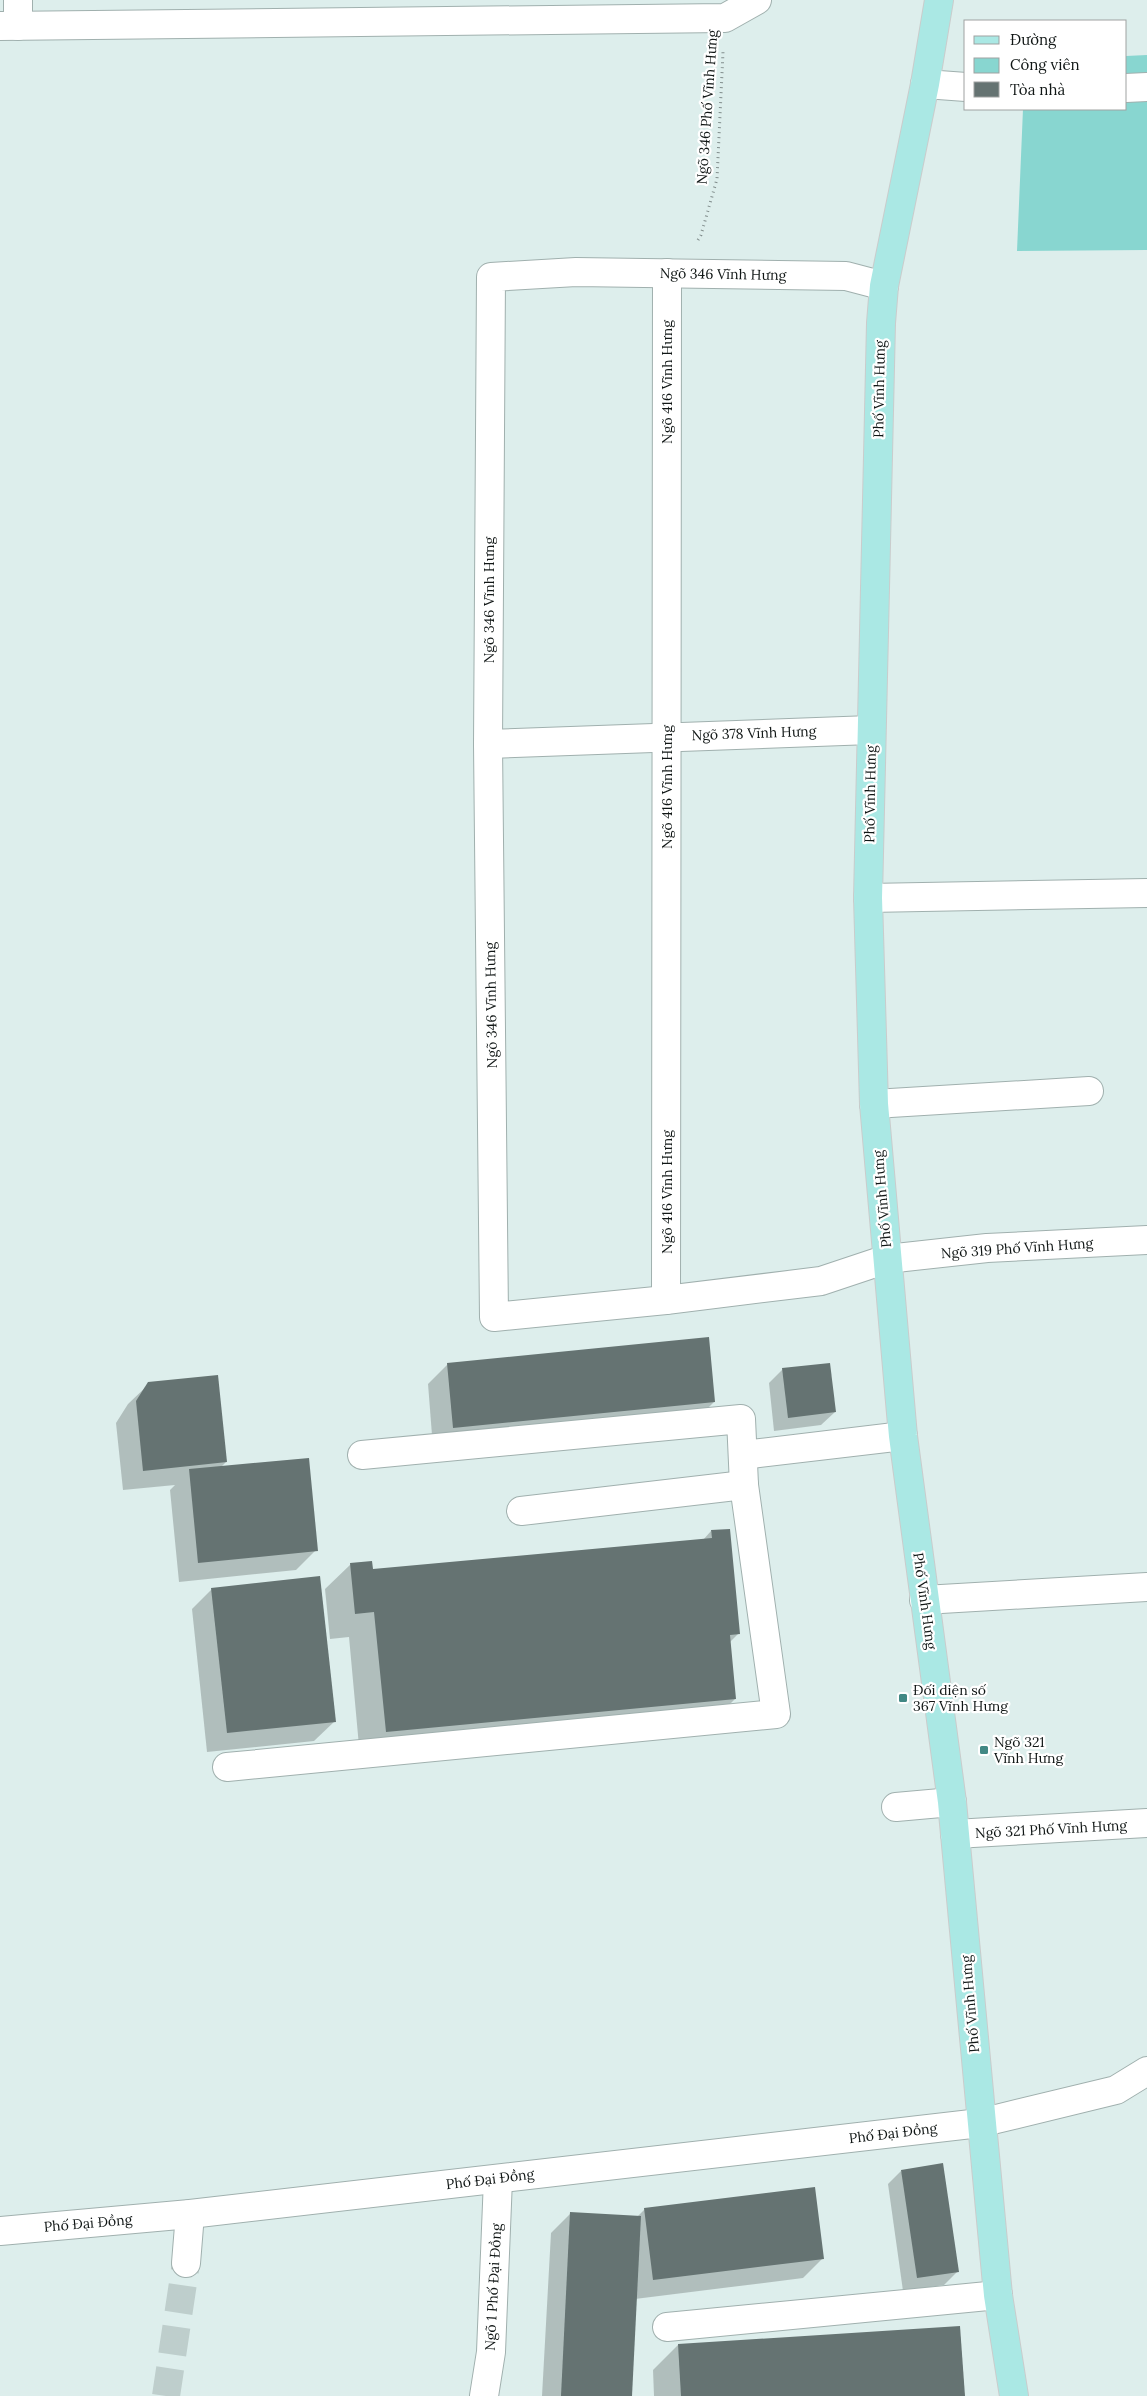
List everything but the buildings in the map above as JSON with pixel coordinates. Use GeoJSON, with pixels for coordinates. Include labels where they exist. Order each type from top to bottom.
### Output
{"type":"FeatureCollection","features":[{"type":"Feature","properties":{"kind":"main road","name":"Phố Vĩnh Hưng"},"geometry":{"type":"LineString","coordinates":[[939,0],[926,84],[884,286],[881,323],[868,898],[874,1104],[903,1436],[952,1802],[980,2123],[998,2295],[1014,2396]]}},
{"type":"Feature","properties":{"kind":"street"},"geometry":{"type":"LineString","coordinates":[[12,17],[725,18],[757,0]]}},
{"type":"Feature","properties":{"kind":"street"},"geometry":{"type":"LineString","coordinates":[[926,84],[964,87]]}},
{"type":"Feature","properties":{"kind":"street"},"geometry":{"type":"LineString","coordinates":[[1127,88],[1147,87]]}},
{"type":"Feature","properties":{"kind":"street","name":"Ngõ 346 Vĩnh Hưng"},"geometry":{"type":"LineString","coordinates":[[666,1300],[494,1317],[488,744],[491,277],[576,272],[846,276],[884,286]]}},
{"type":"Feature","properties":{"kind":"street","name":"Ngõ 416 Vĩnh Hưng"},"geometry":{"type":"LineString","coordinates":[[666,1300],[667,273]]}},
{"type":"Feature","properties":{"kind":"street","name":"Ngõ 378 Vĩnh Hưng"},"geometry":{"type":"LineString","coordinates":[[488,744],[871,730]]}},
{"type":"Feature","properties":{"kind":"street"},"geometry":{"type":"LineString","coordinates":[[868,898],[1147,893]]}},
{"type":"Feature","properties":{"kind":"street"},"geometry":{"type":"LineString","coordinates":[[874,1104],[1089,1091]]}},
{"type":"Feature","properties":{"kind":"street","name":"Ngõ 319 Phố Vĩnh Hưng"},"geometry":{"type":"LineString","coordinates":[[887,1259],[987,1248],[1147,1240]]}},
{"type":"Feature","properties":{"kind":"street"},"geometry":{"type":"LineString","coordinates":[[666,1300],[822,1281],[887,1259]]}},
{"type":"Feature","properties":{"kind":"street"},"geometry":{"type":"LineString","coordinates":[[227,1768],[776,1714],[744,1485],[741,1419],[362,1455]]}},
{"type":"Feature","properties":{"kind":"street"},"geometry":{"type":"LineString","coordinates":[[742,1455],[903,1436]]}},
{"type":"Feature","properties":{"kind":"street"},"geometry":{"type":"LineString","coordinates":[[521,1511],[744,1485]]}},
{"type":"Feature","properties":{"kind":"street"},"geometry":{"type":"LineString","coordinates":[[924,1600],[1147,1587]]}},
{"type":"Feature","properties":{"kind":"street"},"geometry":{"type":"LineString","coordinates":[[896,1807],[952,1802]]}},
{"type":"Feature","properties":{"kind":"street","name":"Ngõ 321 Phố Vĩnh Hưng"},"geometry":{"type":"LineString","coordinates":[[955,1834],[1147,1823]]}},
{"type":"Feature","properties":{"kind":"street","name":"Phố Đại Đồng"},"geometry":{"type":"LineString","coordinates":[[2,2239],[190,2214],[980,2123],[1116,2090],[1147,2071]]}},
{"type":"Feature","properties":{"kind":"street","name":"Ngõ 1 Phố Đại Đồng"},"geometry":{"type":"LineString","coordinates":[[484,2396],[491,2352],[498,2178]]}},
{"type":"Feature","properties":{"kind":"street"},"geometry":{"type":"LineString","coordinates":[[186,2263],[190,2214]]}},
{"type":"Feature","properties":{"kind":"street"},"geometry":{"type":"LineString","coordinates":[[666,2328],[998,2295]]}},
{"type":"Feature","properties":{"kind":"path","name":"Ngõ 346 Phố Vĩnh Hưng"},"geometry":{"type":"LineString","coordinates":[[667,273],[687,255],[701,235],[717,179],[725,18]]}},
{"type":"Feature","properties":{"kind":"green space"},"geometry":{"type":"Polygon","coordinates":[[[1147,55],[1147,250],[1017,251],[1023,110],[1127,110],[1127,56],[1147,55]]]}},
{"type":"Feature","properties":{"kind":"tunnel"},"geometry":{"type":"LineString","coordinates":[[166,2396],[186,2263]]}},
{"type":"Feature","properties":{"kind":"place","name":"Đối diện số 367 Vĩnh Hưng"},"geometry":{"type":"Point","coordinates":[903,1698]}},
{"type":"Feature","properties":{"kind":"place","name":"Ngõ 321 Vĩnh Hưng"},"geometry":{"type":"Point","coordinates":[984,1750]}}]}
